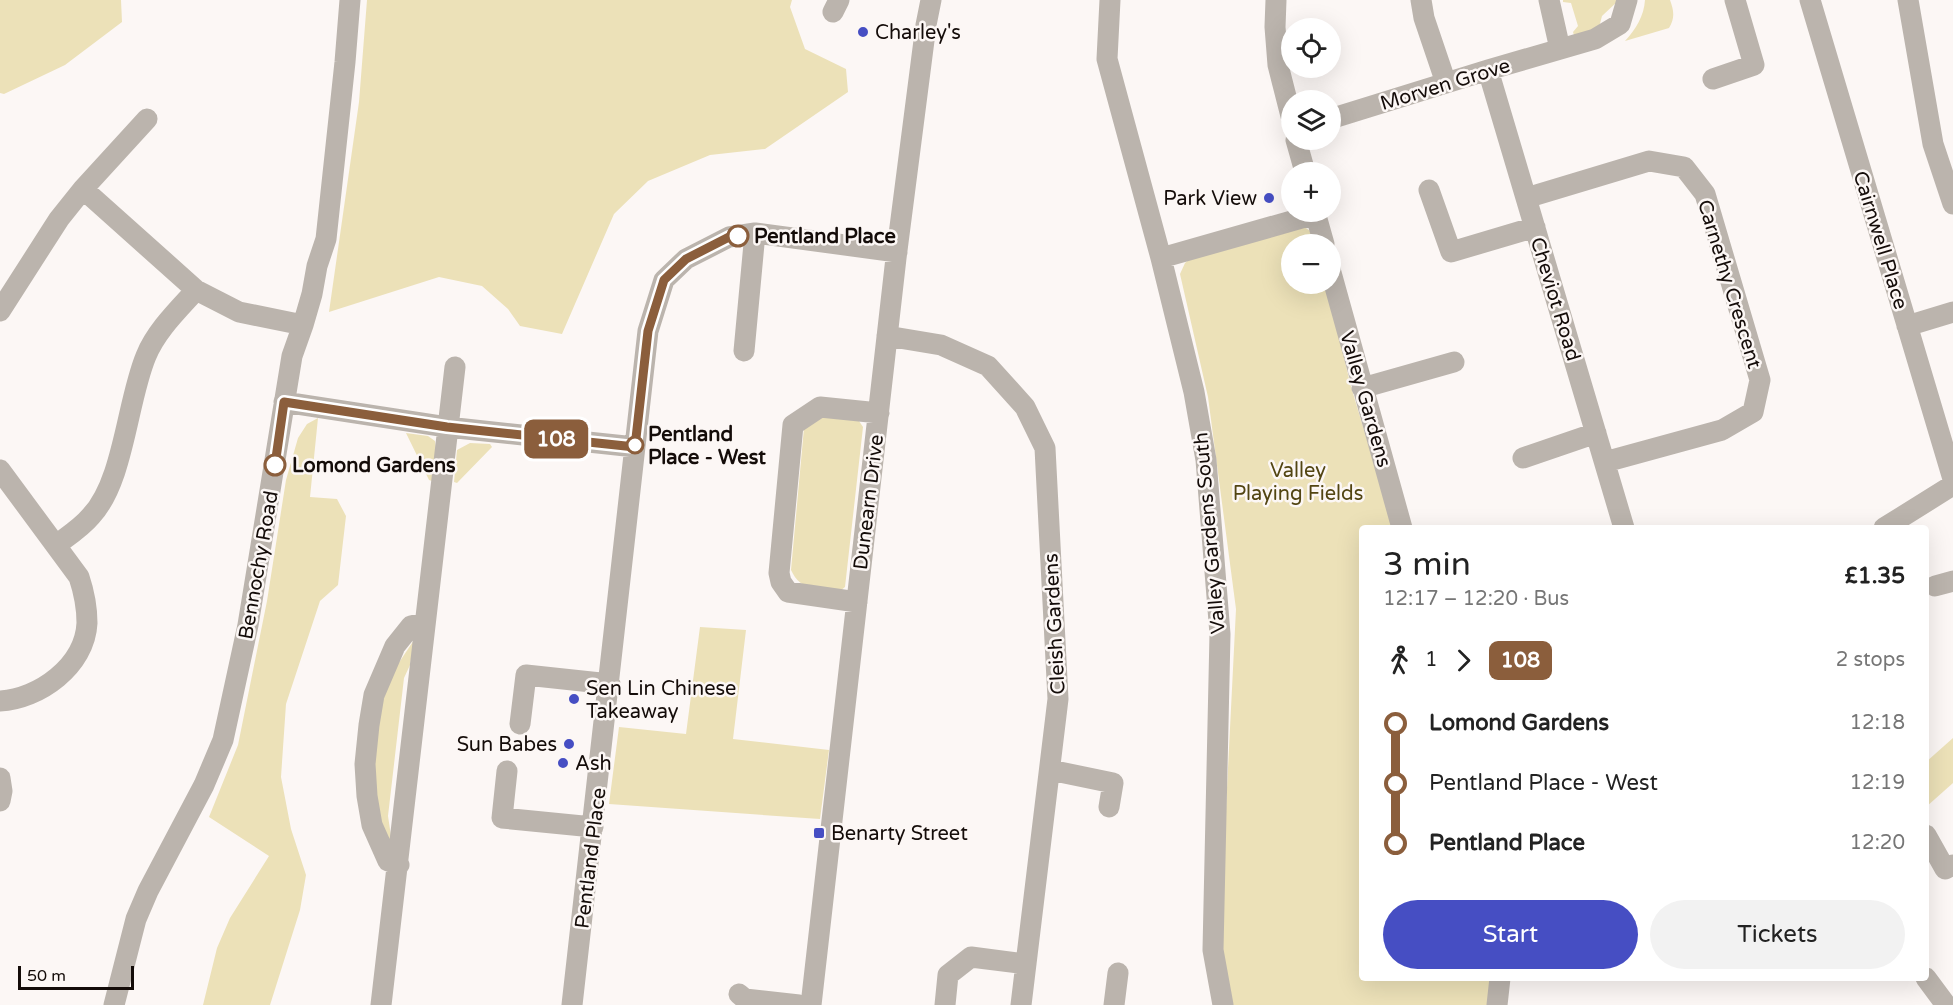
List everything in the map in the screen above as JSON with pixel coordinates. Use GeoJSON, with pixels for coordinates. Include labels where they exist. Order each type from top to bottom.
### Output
{"type":"FeatureCollection","features":[{"type":"Feature","properties":{"kind":"street","name":"Bennochy Road"},"geometry":{"type":"LineString","coordinates":[[114,1005],[136,919],[148,891],[204,785],[222,740],[248,625],[291,356],[303,325],[326,239],[350,0]]}},
{"type":"Feature","properties":{"kind":"street","name":"Dunearn Drive"},"geometry":{"type":"LineString","coordinates":[[811,1005],[897,252],[931,0]]}},
{"type":"Feature","properties":{"kind":"street","name":"Valley Gardens South"},"geometry":{"type":"LineString","coordinates":[[1110,0],[1107,59],[1161,258],[1194,392],[1206,460],[1220,634],[1213,950],[1223,1005]]}},
{"type":"Feature","properties":{"kind":"street"},"geometry":{"type":"LineString","coordinates":[[1276,0],[1275,27],[1278,65],[1284,90]]}},
{"type":"Feature","properties":{"kind":"street"},"geometry":{"type":"LineString","coordinates":[[1421,0],[1424,18],[1446,83]]}},
{"type":"Feature","properties":{"kind":"street"},"geometry":{"type":"LineString","coordinates":[[1549,0],[1560,49]]}},
{"type":"Feature","properties":{"kind":"street","name":"Morven Grove"},"geometry":{"type":"LineString","coordinates":[[1341,116],[1595,39],[1620,24],[1627,0]]}},
{"type":"Feature","properties":{"kind":"street"},"geometry":{"type":"LineString","coordinates":[[1713,79],[1754,65],[1734,0]]}},
{"type":"Feature","properties":{"kind":"street","name":"Cairnwell Place"},"geometry":{"type":"LineString","coordinates":[[1810,0],[1953,479]]}},
{"type":"Feature","properties":{"kind":"street"},"geometry":{"type":"LineString","coordinates":[[1908,0],[1933,144],[1953,204]]}},
{"type":"Feature","properties":{"kind":"street","name":"Cheviot Road"},"geometry":{"type":"LineString","coordinates":[[1488,70],[1623,525]]}},
{"type":"Feature","properties":{"kind":"street"},"geometry":{"type":"LineString","coordinates":[[0,311],[59,219],[83,189],[147,119]]}},
{"type":"Feature","properties":{"kind":"street","name":"Carnethy Crescent"},"geometry":{"type":"LineString","coordinates":[[1526,198],[1649,161],[1684,167],[1705,194],[1760,380],[1753,412],[1722,430],[1605,462]]}},
{"type":"Feature","properties":{"kind":"street"},"geometry":{"type":"LineString","coordinates":[[83,189],[196,290],[239,312],[303,325]]}},
{"type":"Feature","properties":{"kind":"street"},"geometry":{"type":"LineString","coordinates":[[1429,190],[1451,252],[1535,227]]}},
{"type":"Feature","properties":{"kind":"street"},"geometry":{"type":"LineString","coordinates":[[1161,258],[1285,222]]}},
{"type":"Feature","properties":{"kind":"street"},"geometry":{"type":"LineString","coordinates":[[744,351],[755,233]]}},
{"type":"Feature","properties":{"kind":"street","name":"Pentland Place"},"geometry":{"type":"LineString","coordinates":[[572,1005],[648,331],[664,280],[686,259],[715,244],[729,237],[755,233],[897,252]]}},
{"type":"Feature","properties":{"kind":"street"},"geometry":{"type":"LineString","coordinates":[[56,545],[74,533],[93,515],[106,495],[114,474],[146,355],[166,323],[196,290]]}},
{"type":"Feature","properties":{"kind":"street","name":"Valley Gardens"},"geometry":{"type":"LineString","coordinates":[[1337,294],[1401,525]]}},
{"type":"Feature","properties":{"kind":"street"},"geometry":{"type":"LineString","coordinates":[[1907,326],[1953,312]]}},
{"type":"Feature","properties":{"kind":"street","name":"Cleish Gardens"},"geometry":{"type":"LineString","coordinates":[[887,336],[941,345],[988,366],[1025,407],[1045,448],[1058,699],[1021,1005]]}},
{"type":"Feature","properties":{"kind":"street"},"geometry":{"type":"LineString","coordinates":[[1362,388],[1454,362]]}},
{"type":"Feature","properties":{"kind":"street"},"geometry":{"type":"LineString","coordinates":[[381,1005],[455,367]]}},
{"type":"Feature","properties":{"kind":"street"},"geometry":{"type":"LineString","coordinates":[[284,402],[447,427],[635,447]]}},
{"type":"Feature","properties":{"kind":"street"},"geometry":{"type":"LineString","coordinates":[[857,602],[788,592],[781,582],[793,425],[820,406],[879,413]]}},
{"type":"Feature","properties":{"kind":"street"},"geometry":{"type":"LineString","coordinates":[[1523,458],[1596,433]]}},
{"type":"Feature","properties":{"kind":"street"},"geometry":{"type":"LineString","coordinates":[[0,470],[79,577],[85,597],[87,625],[75,657],[51,683],[26,697],[0,701]]}},
{"type":"Feature","properties":{"kind":"street"},"geometry":{"type":"LineString","coordinates":[[1889,525],[1953,485]]}},
{"type":"Feature","properties":{"kind":"street"},"geometry":{"type":"LineString","coordinates":[[399,865],[388,861],[372,825],[365,764],[374,695],[395,646],[411,626],[424,622]]}},
{"type":"Feature","properties":{"kind":"street"},"geometry":{"type":"LineString","coordinates":[[520,724],[526,675],[610,684]]}},
{"type":"Feature","properties":{"kind":"street"},"geometry":{"type":"LineString","coordinates":[[1050,770],[1113,783],[1108,807]]}},
{"type":"Feature","properties":{"kind":"street"},"geometry":{"type":"LineString","coordinates":[[507,771],[502,818],[593,827]]}},
{"type":"Feature","properties":{"kind":"street"},"geometry":{"type":"LineString","coordinates":[[0,778],[2,791],[0,801]]}},
{"type":"Feature","properties":{"kind":"street"},"geometry":{"type":"LineString","coordinates":[[1929,840],[1950,871]]}},
{"type":"Feature","properties":{"kind":"street"},"geometry":{"type":"LineString","coordinates":[[945,1005],[948,975],[971,957],[1026,964]]}},
{"type":"Feature","properties":{"kind":"street"},"geometry":{"type":"LineString","coordinates":[[1114,1005],[1118,973]]}},
{"type":"Feature","properties":{"kind":"street"},"geometry":{"type":"LineString","coordinates":[[1497,1005],[1500,981]]}},
{"type":"Feature","properties":{"kind":"street"},"geometry":{"type":"LineString","coordinates":[[1928,981],[1946,1005]]}},
{"type":"Feature","properties":{"kind":"street"},"geometry":{"type":"LineString","coordinates":[[739,994],[745,999],[799,1005]]}},
{"type":"Feature","properties":{"kind":"green space"},"geometry":{"type":"Polygon","coordinates":[[[0,0],[121,0],[122,22],[65,65],[4,94],[0,93],[0,0]]]}},
{"type":"Feature","properties":{"kind":"green space"},"geometry":{"type":"Polygon","coordinates":[[[367,0],[792,0],[790,7],[805,49],[846,69],[848,92],[765,149],[710,155],[648,181],[614,214],[562,334],[520,326],[508,309],[482,286],[439,277],[329,312],[359,102],[367,0]]]}},
{"type":"Feature","properties":{"kind":"green space"},"geometry":{"type":"Polygon","coordinates":[[[1563,0],[1619,0],[1602,16],[1597,35],[1575,39],[1573,32],[1578,26],[1571,3],[1563,2],[1563,0]]]}},
{"type":"Feature","properties":{"kind":"green space"},"geometry":{"type":"Polygon","coordinates":[[[1645,0],[1670,0],[1673,14],[1671,24],[1669,28],[1625,41],[1639,22],[1645,0]]]}},
{"type":"Feature","properties":{"kind":"green space","name":"Valley Playing Fields"},"geometry":{"type":"Polygon","coordinates":[[[1301,225],[1315,234],[1281,234],[1281,294],[1329,294],[1350,383],[1392,525],[1359,525],[1359,981],[1491,981],[1490,1005],[1233,1005],[1219,947],[1236,609],[1208,397],[1180,274],[1185,263],[1194,255],[1301,225]]]}},
{"type":"Feature","properties":{"kind":"green space"},"geometry":{"type":"Polygon","coordinates":[[[819,416],[859,421],[863,427],[845,587],[840,591],[805,586],[791,570],[804,428],[819,416]]]}},
{"type":"Feature","properties":{"kind":"green space"},"geometry":{"type":"Polygon","coordinates":[[[318,418],[310,497],[337,499],[346,516],[338,585],[320,601],[286,704],[281,777],[291,829],[306,875],[300,910],[270,1005],[203,1005],[217,948],[230,918],[269,856],[209,817],[238,745],[267,601],[286,480],[298,438],[307,424],[318,418]]]}},
{"type":"Feature","properties":{"kind":"green space"},"geometry":{"type":"Polygon","coordinates":[[[406,433],[428,436],[435,441],[432,481],[429,480],[406,433]]]}},
{"type":"Feature","properties":{"kind":"green space"},"geometry":{"type":"Polygon","coordinates":[[[470,443],[490,444],[492,447],[457,483],[454,482],[457,450],[470,443]]]}},
{"type":"Feature","properties":{"kind":"green space"},"geometry":{"type":"Polygon","coordinates":[[[700,627],[746,630],[733,739],[829,750],[820,819],[609,804],[619,727],[686,734],[700,627]]]}},
{"type":"Feature","properties":{"kind":"green space"},"geometry":{"type":"Polygon","coordinates":[[[414,640],[410,665],[404,678],[388,816],[391,836],[390,850],[377,813],[371,763],[382,696],[396,667],[414,640]]]}},
{"type":"Feature","properties":{"kind":"green space"},"geometry":{"type":"Polygon","coordinates":[[[1953,738],[1953,783],[1929,804],[1929,759],[1953,738]]]}},
{"type":"Feature","properties":{"kind":"bus line","name":"108"},"geometry":{"type":"LineString","coordinates":[[275,465],[284,402],[447,427],[635,447],[648,331],[664,280],[686,259],[729,237],[738,236]]}},
{"type":"Feature","properties":{"kind":"place","name":"Charley's"},"geometry":{"type":"Point","coordinates":[863,32]}},
{"type":"Feature","properties":{"kind":"place","name":"Park View"},"geometry":{"type":"Point","coordinates":[1269,198]}},
{"type":"Feature","properties":{"kind":"place","name":"Pentland Place"},"geometry":{"type":"Point","coordinates":[738,236]}},
{"type":"Feature","properties":{"kind":"place","name":"Pentland Place - West"},"geometry":{"type":"Point","coordinates":[635,445]}},
{"type":"Feature","properties":{"kind":"place","name":"Lomond Gardens"},"geometry":{"type":"Point","coordinates":[275,465]}},
{"type":"Feature","properties":{"kind":"place","name":"Sen Lin Chinese Takeaway"},"geometry":{"type":"Point","coordinates":[574,699]}},
{"type":"Feature","properties":{"kind":"place","name":"Sun Babes"},"geometry":{"type":"Point","coordinates":[569,744]}},
{"type":"Feature","properties":{"kind":"place","name":"Ash"},"geometry":{"type":"Point","coordinates":[563,763]}},
{"type":"Feature","properties":{"kind":"place","name":"Benarty Street"},"geometry":{"type":"Point","coordinates":[819,833]}}]}
